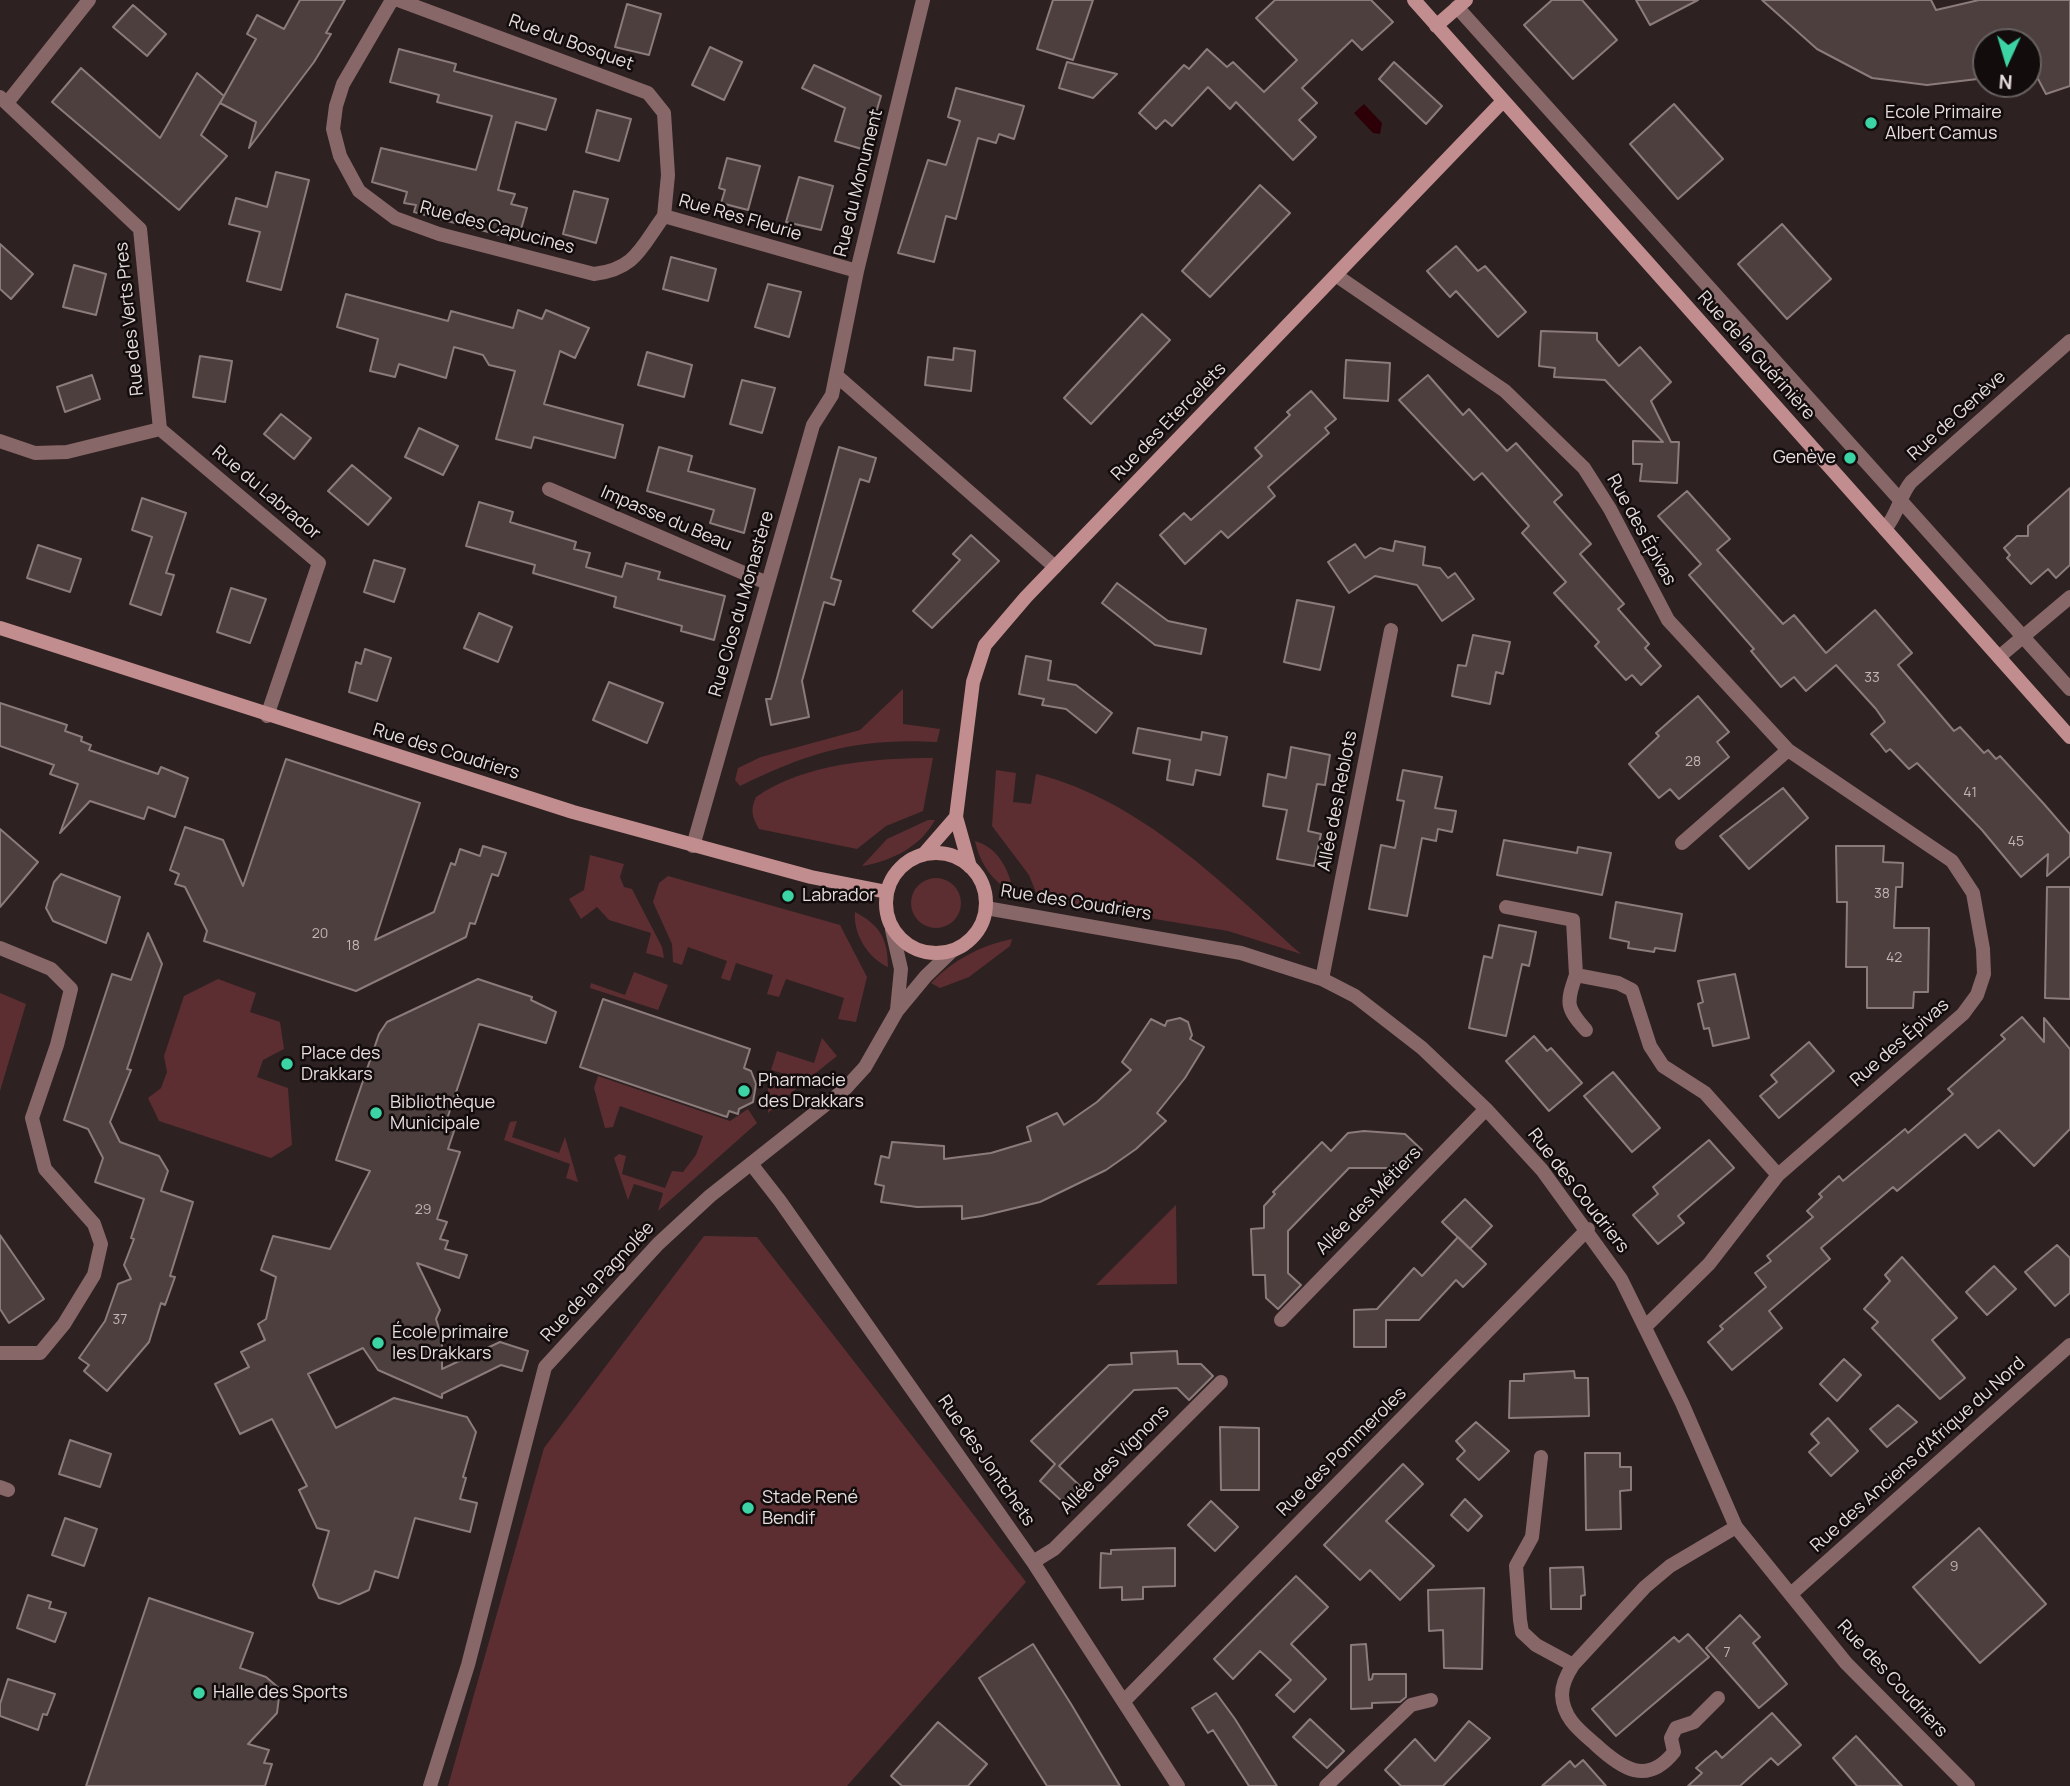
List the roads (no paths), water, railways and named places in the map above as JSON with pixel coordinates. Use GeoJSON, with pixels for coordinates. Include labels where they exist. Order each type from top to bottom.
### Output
{"type":"FeatureCollection","features":[{"type":"Feature","properties":{"kind":"street"},"geometry":{"type":"LineString","coordinates":[[3,100],[89,0]]}},
{"type":"Feature","properties":{"kind":"street","name":"Rue des Capucines"},"geometry":{"type":"LineString","coordinates":[[391,0],[342,84],[336,106],[333,129],[340,156],[359,191],[395,218],[439,234],[594,274]]}},
{"type":"Feature","properties":{"kind":"street","name":"Rue du Bosquet"},"geometry":{"type":"LineString","coordinates":[[398,0],[648,93],[664,113],[668,175],[664,216]]}},
{"type":"Feature","properties":{"kind":"street","name":"Rue du Monument"},"geometry":{"type":"LineString","coordinates":[[836,376],[857,271],[923,0]]}},
{"type":"Feature","properties":{"kind":"street","name":"Rue de la Guérinière"},"geometry":{"type":"LineString","coordinates":[[1414,0],[2070,737]]}},
{"type":"Feature","properties":{"kind":"street"},"geometry":{"type":"LineString","coordinates":[[1436,26],[1462,4],[2070,689]]}},
{"type":"Feature","properties":{"kind":"street","name":"Rue des Verts Pres"},"geometry":{"type":"LineString","coordinates":[[3,100],[140,229],[160,429]]}},
{"type":"Feature","properties":{"kind":"street","name":"Rue des Etercelets"},"geometry":{"type":"LineString","coordinates":[[970,867],[956,817],[978,664],[985,645],[1055,567],[1503,101]]}},
{"type":"Feature","properties":{"kind":"street","name":"Rue Res Fleurie"},"geometry":{"type":"LineString","coordinates":[[594,274],[615,271],[632,261],[664,216],[857,271]]}},
{"type":"Feature","properties":{"kind":"street","name":"Rue des Épivas"},"geometry":{"type":"LineString","coordinates":[[1337,276],[1505,391],[1584,468],[1610,509],[1668,620],[1788,750],[1952,862],[1973,893],[1978,909],[1984,974],[1977,995],[1963,1014],[1778,1175],[1709,1264],[1646,1326]]}},
{"type":"Feature","properties":{"kind":"street","name":"Rue de Genève"},"geometry":{"type":"LineString","coordinates":[[1885,529],[1897,514],[1902,493],[1911,482],[2070,341]]}},
{"type":"Feature","properties":{"kind":"street"},"geometry":{"type":"LineString","coordinates":[[836,376],[1055,567]]}},
{"type":"Feature","properties":{"kind":"street","name":"Rue Clos du Monastère"},"geometry":{"type":"LineString","coordinates":[[693,846],[813,425],[832,395],[836,376]]}},
{"type":"Feature","properties":{"kind":"street"},"geometry":{"type":"LineString","coordinates":[[0,441],[35,453],[67,452],[160,429]]}},
{"type":"Feature","properties":{"kind":"street","name":"Rue du Labrador"},"geometry":{"type":"LineString","coordinates":[[160,429],[319,563],[267,716]]}},
{"type":"Feature","properties":{"kind":"street","name":"Impasse du Beau"},"geometry":{"type":"LineString","coordinates":[[549,489],[767,583]]}},
{"type":"Feature","properties":{"kind":"street"},"geometry":{"type":"LineString","coordinates":[[1999,657],[2070,597]]}},
{"type":"Feature","properties":{"kind":"street","name":"Rue des Coudriers"},"geometry":{"type":"LineString","coordinates":[[0,628],[267,716],[573,812],[693,846],[850,886],[887,892]]}},
{"type":"Feature","properties":{"kind":"street","name":"Allée des Reblots"},"geometry":{"type":"LineString","coordinates":[[1322,979],[1391,630]]}},
{"type":"Feature","properties":{"kind":"street"},"geometry":{"type":"LineString","coordinates":[[1682,842],[1788,750]]}},
{"type":"Feature","properties":{"kind":"street"},"geometry":{"type":"LineString","coordinates":[[897,1011],[901,970],[887,919],[887,892],[898,869],[923,855],[956,817]]}},
{"type":"Feature","properties":{"kind":"street"},"geometry":{"type":"LineString","coordinates":[[897,1011],[926,976],[952,951],[974,937],[986,908],[985,890],[970,867],[951,855],[923,855]]}},
{"type":"Feature","properties":{"kind":"street"},"geometry":{"type":"LineString","coordinates":[[1506,906],[1573,920],[1576,975],[1568,1002],[1571,1013],[1586,1030]]}},
{"type":"Feature","properties":{"kind":"street","name":"Rue des Coudriers"},"geometry":{"type":"LineString","coordinates":[[986,908],[1241,953],[1322,979],[1355,996],[1422,1048],[1486,1109],[1542,1170],[1588,1229],[1646,1326],[1735,1527],[1846,1663],[1968,1786]]}},
{"type":"Feature","properties":{"kind":"street"},"geometry":{"type":"LineString","coordinates":[[892,930],[911,948],[921,952],[937,954],[952,951]]}},
{"type":"Feature","properties":{"kind":"street"},"geometry":{"type":"LineString","coordinates":[[0,948],[51,969],[71,989],[57,1045],[32,1118],[45,1169],[94,1224],[101,1244],[94,1275],[64,1324],[40,1353],[0,1353]]}},
{"type":"Feature","properties":{"kind":"street"},"geometry":{"type":"LineString","coordinates":[[1576,975],[1618,983],[1632,990],[1650,1046],[1663,1066],[1704,1093],[1778,1175]]}},
{"type":"Feature","properties":{"kind":"street","name":"Rue de la Pagnolée"},"geometry":{"type":"LineString","coordinates":[[430,1786],[468,1665],[545,1367],[641,1260],[710,1196],[844,1090],[865,1067],[897,1011]]}},
{"type":"Feature","properties":{"kind":"street","name":"Allée des Métiers"},"geometry":{"type":"LineString","coordinates":[[1280,1320],[1486,1109]]}},
{"type":"Feature","properties":{"kind":"street","name":"Rue des Jontchets"},"geometry":{"type":"LineString","coordinates":[[752,1165],[1033,1562],[1178,1786]]}},
{"type":"Feature","properties":{"kind":"street","name":"Rue des Pommeroles"},"geometry":{"type":"LineString","coordinates":[[1124,1701],[1588,1229]]}},
{"type":"Feature","properties":{"kind":"street","name":"Rue des Anciens d'Afrique du Nord"},"geometry":{"type":"LineString","coordinates":[[1791,1594],[2070,1345]]}},
{"type":"Feature","properties":{"kind":"street","name":"Allée des Vignons"},"geometry":{"type":"LineString","coordinates":[[1033,1562],[1054,1549],[1221,1382]]}},
{"type":"Feature","properties":{"kind":"street"},"geometry":{"type":"LineString","coordinates":[[1541,1457],[1532,1537],[1516,1566],[1520,1620],[1522,1632],[1536,1645],[1573,1665]]}},
{"type":"Feature","properties":{"kind":"street"},"geometry":{"type":"LineString","coordinates":[[1718,1698],[1694,1722],[1676,1728],[1671,1738],[1674,1752],[1664,1767],[1649,1774],[1624,1771],[1569,1720],[1562,1696],[1565,1678],[1573,1665],[1644,1587],[1670,1566],[1735,1527]]}},
{"type":"Feature","properties":{"kind":"street"},"geometry":{"type":"LineString","coordinates":[[1326,1786],[1411,1705],[1431,1700]]}},
{"type":"Feature","properties":{"kind":"street"},"geometry":{"type":"LineString","coordinates":[[1624,1771],[1625,1786]]}},
{"type":"Feature","properties":{"kind":"place","name":"Ecole Primaire Albert Camus"},"geometry":{"type":"Point","coordinates":[1871,123]}},
{"type":"Feature","properties":{"kind":"place","name":"Genève"},"geometry":{"type":"Point","coordinates":[1850,458]}},
{"type":"Feature","properties":{"kind":"place","name":"Labrador"},"geometry":{"type":"Point","coordinates":[788,896]}},
{"type":"Feature","properties":{"kind":"place","name":"Place des Drakkars"},"geometry":{"type":"Point","coordinates":[287,1064]}},
{"type":"Feature","properties":{"kind":"place","name":"Pharmacie des Drakkars"},"geometry":{"type":"Point","coordinates":[744,1091]}},
{"type":"Feature","properties":{"kind":"place","name":"Bibliothèque Municipale"},"geometry":{"type":"Point","coordinates":[376,1113]}},
{"type":"Feature","properties":{"kind":"place","name":"École primaire les Drakkars"},"geometry":{"type":"Point","coordinates":[378,1343]}},
{"type":"Feature","properties":{"kind":"place","name":"Stade René Bendif"},"geometry":{"type":"Point","coordinates":[748,1508]}},
{"type":"Feature","properties":{"kind":"place","name":"Halle des Sports"},"geometry":{"type":"Point","coordinates":[199,1693]}}]}
